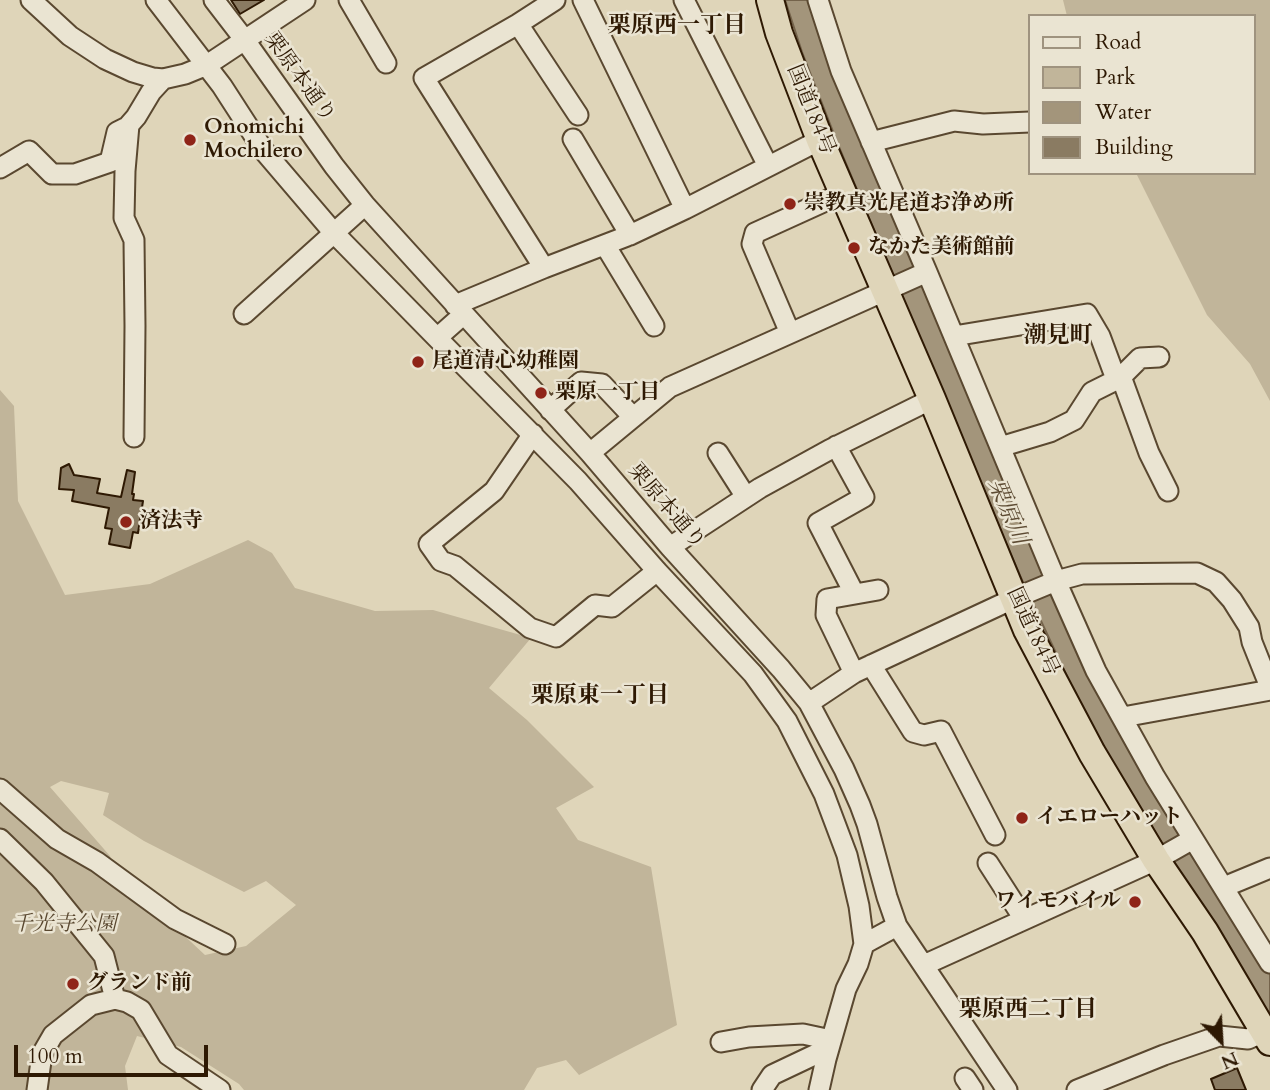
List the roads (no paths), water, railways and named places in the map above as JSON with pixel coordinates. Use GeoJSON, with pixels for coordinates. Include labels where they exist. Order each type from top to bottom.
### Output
{"type":"FeatureCollection","features":[{"type":"Feature","properties":{"kind":"highway","name":"国道184号"},"geometry":{"type":"LineString","coordinates":[[770,0],[779,33],[820,139],[891,288],[932,399],[1021,596],[1027,630],[1092,752],[1161,857],[1267,1037]]}},
{"type":"Feature","properties":{"kind":"street"},"geometry":{"type":"LineString","coordinates":[[31,0],[70,36],[105,59],[133,72],[163,79],[186,74],[206,65],[305,0]]}},
{"type":"Feature","properties":{"kind":"street"},"geometry":{"type":"LineString","coordinates":[[156,0],[241,113],[264,151],[334,233],[533,434],[599,505],[753,674],[787,721],[824,794],[848,855],[864,944],[846,989],[819,1090]]}},
{"type":"Feature","properties":{"kind":"street","name":"栗原本通り"},"geometry":{"type":"LineString","coordinates":[[214,0],[365,205],[590,453],[809,703],[860,805],[897,926],[1007,1090]]}},
{"type":"Feature","properties":{"kind":"street"},"geometry":{"type":"LineString","coordinates":[[349,0],[386,63]]}},
{"type":"Feature","properties":{"kind":"street"},"geometry":{"type":"LineString","coordinates":[[544,268],[424,78],[555,0]]}},
{"type":"Feature","properties":{"kind":"street"},"geometry":{"type":"LineString","coordinates":[[583,0],[685,209]]}},
{"type":"Feature","properties":{"kind":"street"},"geometry":{"type":"LineString","coordinates":[[684,0],[768,166]]}},
{"type":"Feature","properties":{"kind":"street"},"geometry":{"type":"LineString","coordinates":[[818,0],[841,71],[923,273],[954,336],[1000,447],[1052,582],[1096,671],[1191,840],[1224,887],[1270,963]]}},
{"type":"Feature","properties":{"kind":"street"},"geometry":{"type":"LineString","coordinates":[[518,24],[578,115]]}},
{"type":"Feature","properties":{"kind":"street"},"geometry":{"type":"LineString","coordinates":[[0,168],[29,151],[52,174],[75,174],[110,162],[117,132],[136,117],[151,92],[163,79]]}},
{"type":"Feature","properties":{"kind":"street"},"geometry":{"type":"LineString","coordinates":[[872,142],[954,121],[983,124],[1028,122]]}},
{"type":"Feature","properties":{"kind":"street"},"geometry":{"type":"LineString","coordinates":[[129,125],[124,218],[134,240],[134,437]]}},
{"type":"Feature","properties":{"kind":"street"},"geometry":{"type":"LineString","coordinates":[[573,139],[630,235]]}},
{"type":"Feature","properties":{"kind":"street"},"geometry":{"type":"LineString","coordinates":[[437,338],[460,309],[544,268],[630,235],[820,139]]}},
{"type":"Feature","properties":{"kind":"street"},"geometry":{"type":"LineString","coordinates":[[790,333],[752,244],[755,233],[844,193]]}},
{"type":"Feature","properties":{"kind":"street"},"geometry":{"type":"LineString","coordinates":[[244,314],[365,205]]}},
{"type":"Feature","properties":{"kind":"street"},"geometry":{"type":"LineString","coordinates":[[604,245],[654,326]]}},
{"type":"Feature","properties":{"kind":"street"},"geometry":{"type":"LineString","coordinates":[[590,453],[670,387],[923,273]]}},
{"type":"Feature","properties":{"kind":"street"},"geometry":{"type":"LineString","coordinates":[[954,336],[1087,314],[1100,336],[1113,371],[1123,382],[1149,453],[1168,491]]}},
{"type":"Feature","properties":{"kind":"street"},"geometry":{"type":"LineString","coordinates":[[1000,447],[1051,432],[1074,420],[1092,391],[1120,378],[1140,358],[1158,357]]}},
{"type":"Feature","properties":{"kind":"street"},"geometry":{"type":"LineString","coordinates":[[550,410],[581,382],[602,384],[634,417]]}},
{"type":"Feature","properties":{"kind":"street"},"geometry":{"type":"LineString","coordinates":[[670,547],[746,497],[836,446],[932,399]]}},
{"type":"Feature","properties":{"kind":"street"},"geometry":{"type":"LineString","coordinates":[[533,434],[494,491],[429,544],[442,561],[455,566],[530,628],[556,637],[595,605],[612,607],[657,571]]}},
{"type":"Feature","properties":{"kind":"street"},"geometry":{"type":"LineString","coordinates":[[836,446],[864,497],[818,523],[854,593]]}},
{"type":"Feature","properties":{"kind":"street"},"geometry":{"type":"LineString","coordinates":[[718,453],[746,497]]}},
{"type":"Feature","properties":{"kind":"street"},"geometry":{"type":"LineString","coordinates":[[599,505],[618,486]]}},
{"type":"Feature","properties":{"kind":"street"},"geometry":{"type":"LineString","coordinates":[[809,703],[863,669],[1052,582],[1082,574],[1197,573],[1216,582],[1232,600],[1249,627],[1270,688],[1123,717]]}},
{"type":"Feature","properties":{"kind":"street"},"geometry":{"type":"LineString","coordinates":[[878,590],[827,599],[826,615],[863,669],[913,732],[924,735],[941,731],[995,835]]}},
{"type":"Feature","properties":{"kind":"street"},"geometry":{"type":"LineString","coordinates":[[0,789],[57,839],[97,862],[175,919],[225,944]]}},
{"type":"Feature","properties":{"kind":"street"},"geometry":{"type":"LineString","coordinates":[[0,839],[44,882],[104,956],[115,999]]}},
{"type":"Feature","properties":{"kind":"street"},"geometry":{"type":"LineString","coordinates":[[923,965],[1161,857],[1191,840]]}},
{"type":"Feature","properties":{"kind":"street"},"geometry":{"type":"LineString","coordinates":[[988,863],[1024,919]]}},
{"type":"Feature","properties":{"kind":"street"},"geometry":{"type":"LineString","coordinates":[[1224,887],[1270,868]]}},
{"type":"Feature","properties":{"kind":"street"},"geometry":{"type":"LineString","coordinates":[[864,944],[897,926]]}},
{"type":"Feature","properties":{"kind":"street"},"geometry":{"type":"LineString","coordinates":[[37,1090],[42,1054],[54,1035],[91,1005],[115,999],[141,1010],[167,1055],[220,1090]]}},
{"type":"Feature","properties":{"kind":"street"},"geometry":{"type":"LineString","coordinates":[[721,1042],[749,1037],[803,1034],[830,1044]]}},
{"type":"Feature","properties":{"kind":"street"},"geometry":{"type":"LineString","coordinates":[[1077,1090],[1219,1036],[1248,1039],[1267,1037]]}},
{"type":"Feature","properties":{"kind":"street"},"geometry":{"type":"LineString","coordinates":[[762,1090],[772,1075],[830,1044]]}},
{"type":"Feature","properties":{"kind":"water","name":"栗原川"},"geometry":{"type":"Polygon","coordinates":[[[785,0],[808,0],[883,193],[983,425],[1192,848],[1270,974],[1270,1021],[1104,748],[1071,685],[1025,587],[921,348],[839,147],[785,0]]]}},
{"type":"Feature","properties":{"kind":"place","name":"Onomichi Mochilero"},"geometry":{"type":"Point","coordinates":[190,140]}},
{"type":"Feature","properties":{"kind":"place","name":"崇教真光尾道お浄め所"},"geometry":{"type":"Point","coordinates":[790,204]}},
{"type":"Feature","properties":{"kind":"place","name":"なかた美術館前"},"geometry":{"type":"Point","coordinates":[854,248]}},
{"type":"Feature","properties":{"kind":"place","name":"尾道清心幼稚園"},"geometry":{"type":"Point","coordinates":[418,362]}},
{"type":"Feature","properties":{"kind":"place","name":"栗原一丁目"},"geometry":{"type":"Point","coordinates":[541,393]}},
{"type":"Feature","properties":{"kind":"place","name":"済法寺"},"geometry":{"type":"Point","coordinates":[126,522]}},
{"type":"Feature","properties":{"kind":"place","name":"イエローハット"},"geometry":{"type":"Point","coordinates":[1022,818]}},
{"type":"Feature","properties":{"kind":"place","name":"ワイモバイル"},"geometry":{"type":"Point","coordinates":[1135,902]}},
{"type":"Feature","properties":{"kind":"place","name":"グランド前"},"geometry":{"type":"Point","coordinates":[73,984]}},
{"type":"Feature","properties":{"kind":"district","name":"栗原西一丁目"},"geometry":{"type":"Point","coordinates":[677,27]}},
{"type":"Feature","properties":{"kind":"district","name":"潮見町"},"geometry":{"type":"Point","coordinates":[1058,337]}},
{"type":"Feature","properties":{"kind":"district","name":"栗原東一丁目"},"geometry":{"type":"Point","coordinates":[600,697]}},
{"type":"Feature","properties":{"kind":"district","name":"栗原西二丁目"},"geometry":{"type":"Point","coordinates":[1028,1011]}},
{"type":"Feature","properties":{"kind":"park label","name":"千光寺公園"},"geometry":{"type":"Point","coordinates":[64,925]}}]}
